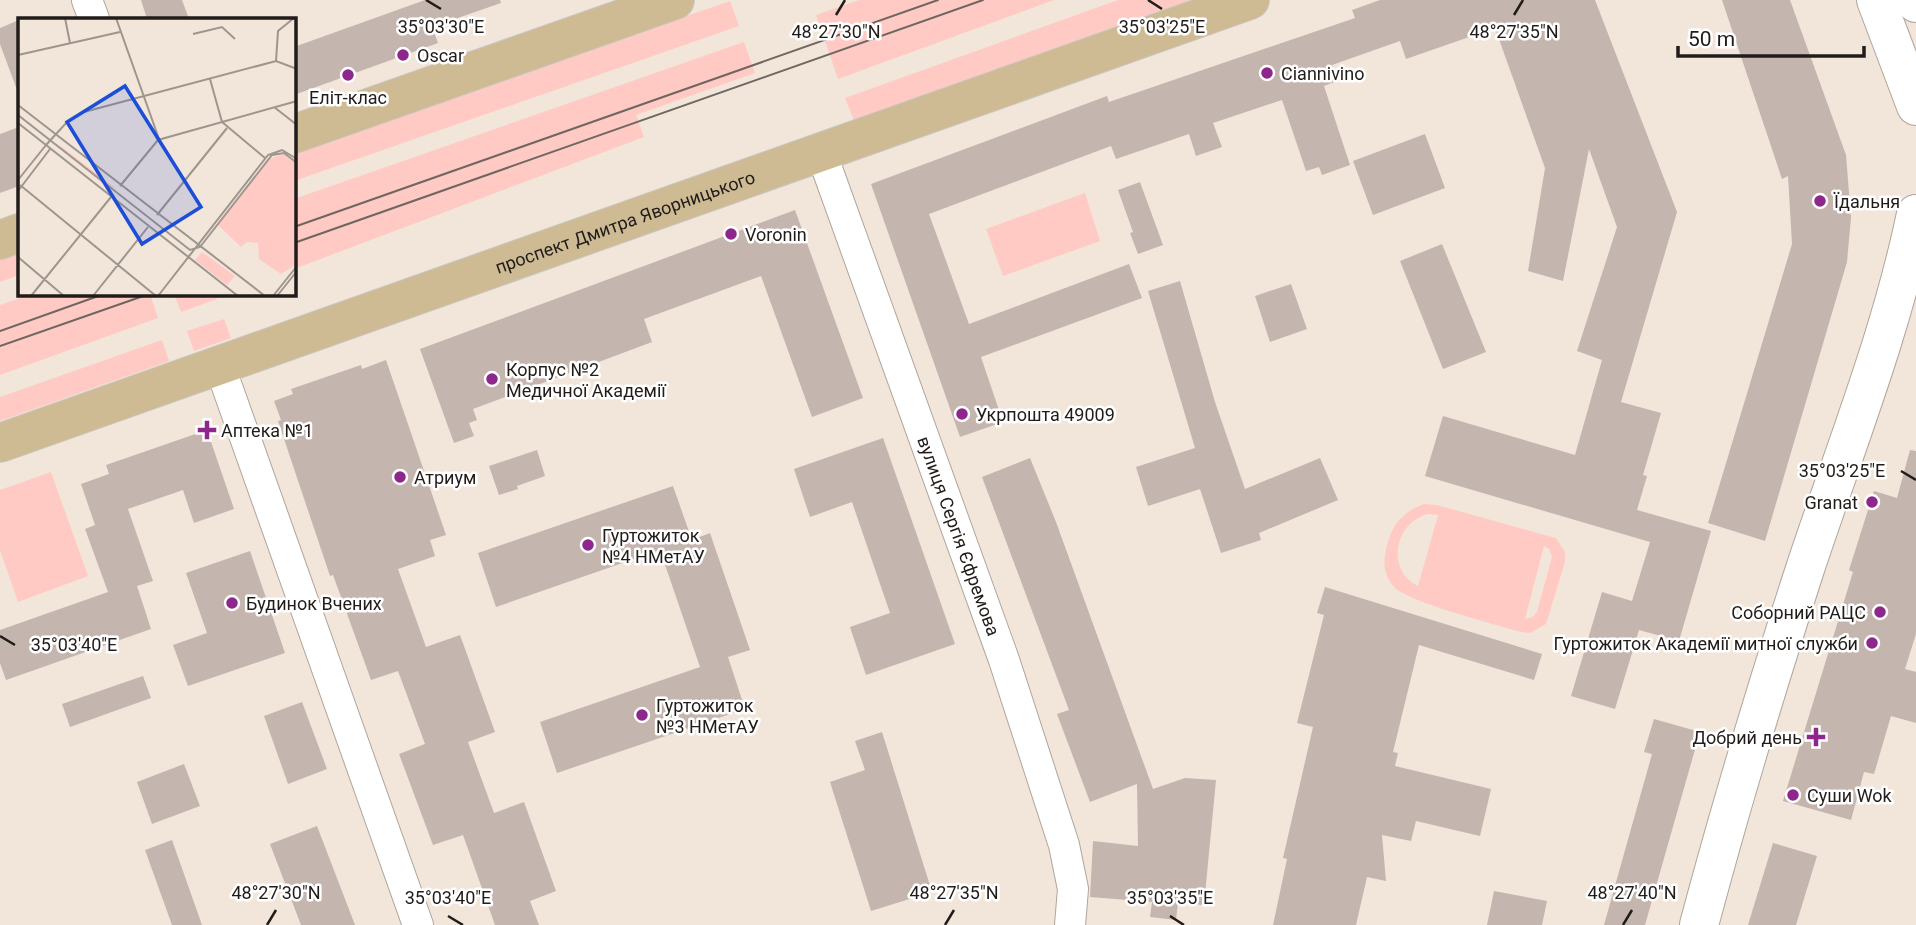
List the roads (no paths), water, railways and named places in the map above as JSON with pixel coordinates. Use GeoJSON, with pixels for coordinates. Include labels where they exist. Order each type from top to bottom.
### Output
{"type":"FeatureCollection","features":[{"type":"Feature","properties":{"kind":"main road"},"geometry":{"type":"LineString","coordinates":[[296,133],[675,0]]}},
{"type":"Feature","properties":{"kind":"main road","name":"проспект Дмитра Яворницького"},"geometry":{"type":"LineString","coordinates":[[0,443],[1251,0]]}},
{"type":"Feature","properties":{"kind":"main road"},"geometry":{"type":"LineString","coordinates":[[0,240],[18,233]]}},
{"type":"Feature","properties":{"kind":"street"},"geometry":{"type":"LineString","coordinates":[[87,0],[94,18]]}},
{"type":"Feature","properties":{"kind":"street"},"geometry":{"type":"LineString","coordinates":[[1876,0],[1916,107]]}},
{"type":"Feature","properties":{"kind":"street","name":"вулиця Сергія Єфремова"},"geometry":{"type":"LineString","coordinates":[[821,152],[1004,660],[1065,845],[1073,890],[1070,925]]}},
{"type":"Feature","properties":{"kind":"street"},"geometry":{"type":"LineString","coordinates":[[1699,925],[1731,807],[1805,570],[1889,324],[1916,214]]}},
{"type":"Feature","properties":{"kind":"street"},"geometry":{"type":"LineString","coordinates":[[219,364],[418,925]]}},
{"type":"Feature","properties":{"kind":"tram line"},"geometry":{"type":"LineString","coordinates":[[296,226],[938,0]]}},
{"type":"Feature","properties":{"kind":"tram line"},"geometry":{"type":"LineString","coordinates":[[296,242],[983,0]]}},
{"type":"Feature","properties":{"kind":"tram line"},"geometry":{"type":"LineString","coordinates":[[0,331],[98,296]]}},
{"type":"Feature","properties":{"kind":"tram line"},"geometry":{"type":"LineString","coordinates":[[0,346],[143,296]]}},
{"type":"Feature","properties":{"kind":"place","name":"Oscar"},"geometry":{"type":"Point","coordinates":[403,55]}},
{"type":"Feature","properties":{"kind":"place","name":"Ciannivino"},"geometry":{"type":"Point","coordinates":[1267,73]}},
{"type":"Feature","properties":{"kind":"place","name":"Еліт-клас"},"geometry":{"type":"Point","coordinates":[348,75]}},
{"type":"Feature","properties":{"kind":"place","name":"Їдальня"},"geometry":{"type":"Point","coordinates":[1820,201]}},
{"type":"Feature","properties":{"kind":"place","name":"Voronin"},"geometry":{"type":"Point","coordinates":[731,234]}},
{"type":"Feature","properties":{"kind":"place","name":"Корпус №2 Медичної Академії"},"geometry":{"type":"Point","coordinates":[492,379]}},
{"type":"Feature","properties":{"kind":"place","name":"Укрпошта 49009"},"geometry":{"type":"Point","coordinates":[962,414]}},
{"type":"Feature","properties":{"kind":"place","name":"Аптека №1"},"geometry":{"type":"Point","coordinates":[207,430]}},
{"type":"Feature","properties":{"kind":"place","name":"Атриум"},"geometry":{"type":"Point","coordinates":[400,477]}},
{"type":"Feature","properties":{"kind":"place","name":"Granat"},"geometry":{"type":"Point","coordinates":[1872,502]}},
{"type":"Feature","properties":{"kind":"place","name":"Гуртожиток №4 НМетАУ"},"geometry":{"type":"Point","coordinates":[588,545]}},
{"type":"Feature","properties":{"kind":"place","name":"Будинок Вчених"},"geometry":{"type":"Point","coordinates":[232,603]}},
{"type":"Feature","properties":{"kind":"place","name":"Соборний РАЦС"},"geometry":{"type":"Point","coordinates":[1880,612]}},
{"type":"Feature","properties":{"kind":"place","name":"Гуртожиток Академії митної служби"},"geometry":{"type":"Point","coordinates":[1872,643]}},
{"type":"Feature","properties":{"kind":"place","name":"Гуртожиток №3 НМетАУ"},"geometry":{"type":"Point","coordinates":[642,715]}},
{"type":"Feature","properties":{"kind":"place","name":"Добрий день"},"geometry":{"type":"Point","coordinates":[1816,737]}},
{"type":"Feature","properties":{"kind":"place","name":"Суши Wok"},"geometry":{"type":"Point","coordinates":[1793,795]}}]}
